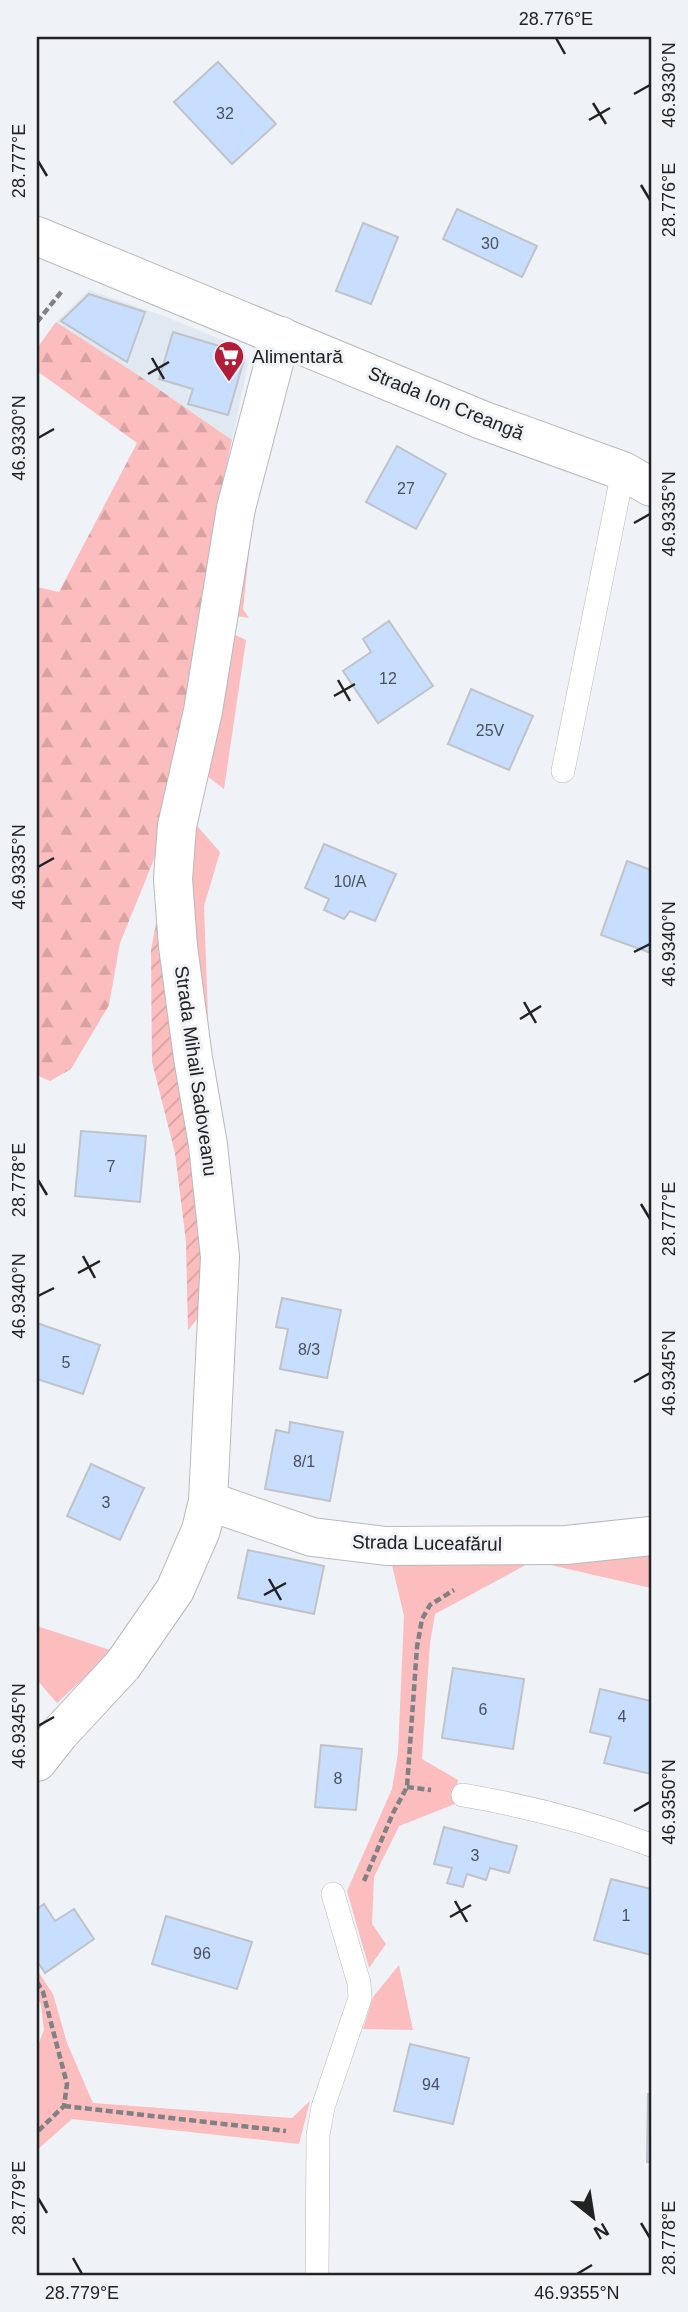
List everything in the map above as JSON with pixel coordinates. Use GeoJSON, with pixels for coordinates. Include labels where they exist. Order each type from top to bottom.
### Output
{"type":"FeatureCollection","features":[{"type":"Feature","properties":{"kind":"street","name":"Strada Ion Creangă"},"geometry":{"type":"LineString","coordinates":[[37,236],[481,420],[637,479]]}},
{"type":"Feature","properties":{"kind":"street","name":"Strada Mihail Sadoveanu"},"geometry":{"type":"LineString","coordinates":[[37,1762],[123,1665],[174,1590],[201,1530],[208,1501],[220,1257],[208,1144],[178,946],[173,879],[177,826],[203,711],[236,508],[281,336]]}},
{"type":"Feature","properties":{"kind":"street","name":"Strada Luceafărul"},"geometry":{"type":"LineString","coordinates":[[208,1501],[312,1537],[386,1546],[566,1545],[651,1536]]}},
{"type":"Feature","properties":{"kind":"lane","name":"Strada Ion Creangă"},"geometry":{"type":"LineString","coordinates":[[563,771],[637,479]]}},
{"type":"Feature","properties":{"kind":"lane"},"geometry":{"type":"LineString","coordinates":[[463,1795],[590,1824],[651,1845]]}},
{"type":"Feature","properties":{"kind":"lane"},"geometry":{"type":"LineString","coordinates":[[317,2275],[318,2135],[323,2107],[360,1998],[359,1983],[333,1894]]}},
{"type":"Feature","properties":{"kind":"path"},"geometry":{"type":"LineString","coordinates":[[346,1938],[364,1881],[407,1787],[417,1647],[422,1619],[430,1605],[462,1585]]}},
{"type":"Feature","properties":{"kind":"path"},"geometry":{"type":"LineString","coordinates":[[37,1982],[43,1992],[67,2084],[64,2106],[37,2132]]}},
{"type":"Feature","properties":{"kind":"path"},"geometry":{"type":"LineString","coordinates":[[64,2106],[318,2135]]}},
{"type":"Feature","properties":{"kind":"shaded area"},"geometry":{"type":"Polygon","coordinates":[[[89,290],[235,345],[248,364],[232,440],[56,322],[89,290]]]}},
{"type":"Feature","properties":{"kind":"green space"},"geometry":{"type":"Polygon","coordinates":[[[56,322],[232,440],[214,524],[218,546],[161,842],[120,943],[109,1005],[71,1069],[50,1081],[37,1075],[37,587],[59,592],[137,443],[37,371],[37,348],[56,322]]]}},
{"type":"Feature","properties":{"kind":"green space"},"geometry":{"type":"Polygon","coordinates":[[[253,515],[243,609],[249,618],[230,615],[253,515]]]}},
{"type":"Feature","properties":{"kind":"green space"},"geometry":{"type":"Polygon","coordinates":[[[229,632],[246,640],[224,789],[207,776],[229,632]]]}},
{"type":"Feature","properties":{"kind":"green space"},"geometry":{"type":"Polygon","coordinates":[[[191,819],[220,852],[204,906],[210,1073],[193,1003],[191,819]]]}},
{"type":"Feature","properties":{"kind":"green space"},"geometry":{"type":"Polygon","coordinates":[[[165,876],[200,1181],[205,1310],[188,1330],[186,1242],[175,1153],[152,1062],[151,950],[165,876]]]}},
{"type":"Feature","properties":{"kind":"green space"},"geometry":{"type":"Polygon","coordinates":[[[330,1551],[651,1551],[651,1588],[533,1561],[435,1614],[430,1643],[422,1759],[458,1780],[455,1804],[399,1826],[374,1877],[372,1924],[386,1944],[369,1968],[347,1891],[392,1789],[398,1753],[404,1616],[392,1565],[330,1551]]]}},
{"type":"Feature","properties":{"kind":"green space"},"geometry":{"type":"Polygon","coordinates":[[[37,1626],[113,1651],[57,1703],[37,1680],[37,1626]]]}},
{"type":"Feature","properties":{"kind":"green space"},"geometry":{"type":"Polygon","coordinates":[[[399,1965],[413,2030],[363,2029],[373,1997],[399,1965]]]}},
{"type":"Feature","properties":{"kind":"green space"},"geometry":{"type":"Polygon","coordinates":[[[37,1970],[53,1994],[67,2043],[93,2103],[292,2118],[310,2101],[299,2144],[72,2119],[37,2150],[37,2048],[44,2030],[41,2005],[37,1996],[37,1970]]]}},
{"type":"Feature","properties":{"kind":"building"},"geometry":{"type":"Polygon","coordinates":[[[218,62],[276,124],[232,164],[174,102],[218,62]]]}},
{"type":"Feature","properties":{"kind":"building"},"geometry":{"type":"Polygon","coordinates":[[[457,209],[537,246],[522,277],[443,239],[457,209]]]}},
{"type":"Feature","properties":{"kind":"building"},"geometry":{"type":"Polygon","coordinates":[[[363,223],[398,237],[371,304],[336,291],[363,223]]]}},
{"type":"Feature","properties":{"kind":"building"},"geometry":{"type":"Polygon","coordinates":[[[89,294],[145,312],[127,362],[61,321],[89,294]]]}},
{"type":"Feature","properties":{"kind":"building"},"geometry":{"type":"Polygon","coordinates":[[[173,332],[219,346],[216,356],[243,363],[228,415],[188,404],[193,389],[159,379],[173,332]]]}},
{"type":"Feature","properties":{"kind":"building"},"geometry":{"type":"Polygon","coordinates":[[[397,446],[446,474],[416,529],[366,502],[397,446]]]}},
{"type":"Feature","properties":{"kind":"building"},"geometry":{"type":"Polygon","coordinates":[[[389,621],[433,686],[378,723],[343,671],[371,652],[363,639],[389,621]]]}},
{"type":"Feature","properties":{"kind":"building"},"geometry":{"type":"Polygon","coordinates":[[[471,689],[533,716],[509,770],[448,744],[471,689]]]}},
{"type":"Feature","properties":{"kind":"building"},"geometry":{"type":"Polygon","coordinates":[[[324,844],[396,874],[375,921],[350,911],[344,919],[324,910],[329,899],[305,888],[324,844]]]}},
{"type":"Feature","properties":{"kind":"building"},"geometry":{"type":"Polygon","coordinates":[[[627,861],[651,870],[651,953],[601,935],[627,861]]]}},
{"type":"Feature","properties":{"kind":"building"},"geometry":{"type":"Polygon","coordinates":[[[81,1131],[146,1136],[140,1202],[75,1196],[81,1131]]]}},
{"type":"Feature","properties":{"kind":"building"},"geometry":{"type":"Polygon","coordinates":[[[282,1298],[341,1310],[327,1378],[280,1369],[288,1329],[276,1327],[282,1298]]]}},
{"type":"Feature","properties":{"kind":"building"},"geometry":{"type":"Polygon","coordinates":[[[37,1323],[100,1345],[83,1394],[37,1379],[37,1323]]]}},
{"type":"Feature","properties":{"kind":"building"},"geometry":{"type":"Polygon","coordinates":[[[290,1422],[343,1432],[330,1501],[265,1489],[276,1430],[289,1433],[290,1422]]]}},
{"type":"Feature","properties":{"kind":"building"},"geometry":{"type":"Polygon","coordinates":[[[91,1464],[144,1488],[120,1540],[67,1516],[91,1464]]]}},
{"type":"Feature","properties":{"kind":"building"},"geometry":{"type":"Polygon","coordinates":[[[248,1550],[324,1566],[314,1614],[238,1598],[248,1550]]]}},
{"type":"Feature","properties":{"kind":"building"},"geometry":{"type":"Polygon","coordinates":[[[453,1668],[524,1679],[513,1749],[442,1738],[453,1668]]]}},
{"type":"Feature","properties":{"kind":"building"},"geometry":{"type":"Polygon","coordinates":[[[600,1689],[651,1701],[651,1774],[604,1763],[611,1737],[590,1732],[600,1689]]]}},
{"type":"Feature","properties":{"kind":"building"},"geometry":{"type":"Polygon","coordinates":[[[321,1745],[362,1749],[356,1810],[315,1807],[321,1745]]]}},
{"type":"Feature","properties":{"kind":"building"},"geometry":{"type":"Polygon","coordinates":[[[444,1827],[517,1846],[509,1873],[490,1868],[486,1880],[467,1874],[463,1887],[447,1883],[452,1868],[434,1864],[444,1827]]]}},
{"type":"Feature","properties":{"kind":"building"},"geometry":{"type":"Polygon","coordinates":[[[611,1879],[651,1889],[651,1955],[594,1940],[611,1879]]]}},
{"type":"Feature","properties":{"kind":"building"},"geometry":{"type":"Polygon","coordinates":[[[44,1904],[55,1921],[74,1909],[94,1939],[45,1973],[37,1961],[37,1909],[44,1904]]]}},
{"type":"Feature","properties":{"kind":"building"},"geometry":{"type":"Polygon","coordinates":[[[166,1916],[252,1942],[237,1989],[152,1964],[166,1916]]]}},
{"type":"Feature","properties":{"kind":"building"},"geometry":{"type":"Polygon","coordinates":[[[410,2044],[469,2058],[453,2124],[394,2111],[410,2044]]]}},
{"type":"Feature","properties":{"kind":"building"},"geometry":{"type":"Polygon","coordinates":[[[648,2094],[651,2094],[651,2162],[647,2162],[648,2094]]]}},
{"type":"Feature","properties":{"kind":"place","name":"Alimentară"},"geometry":{"type":"Point","coordinates":[229,383]}}]}
